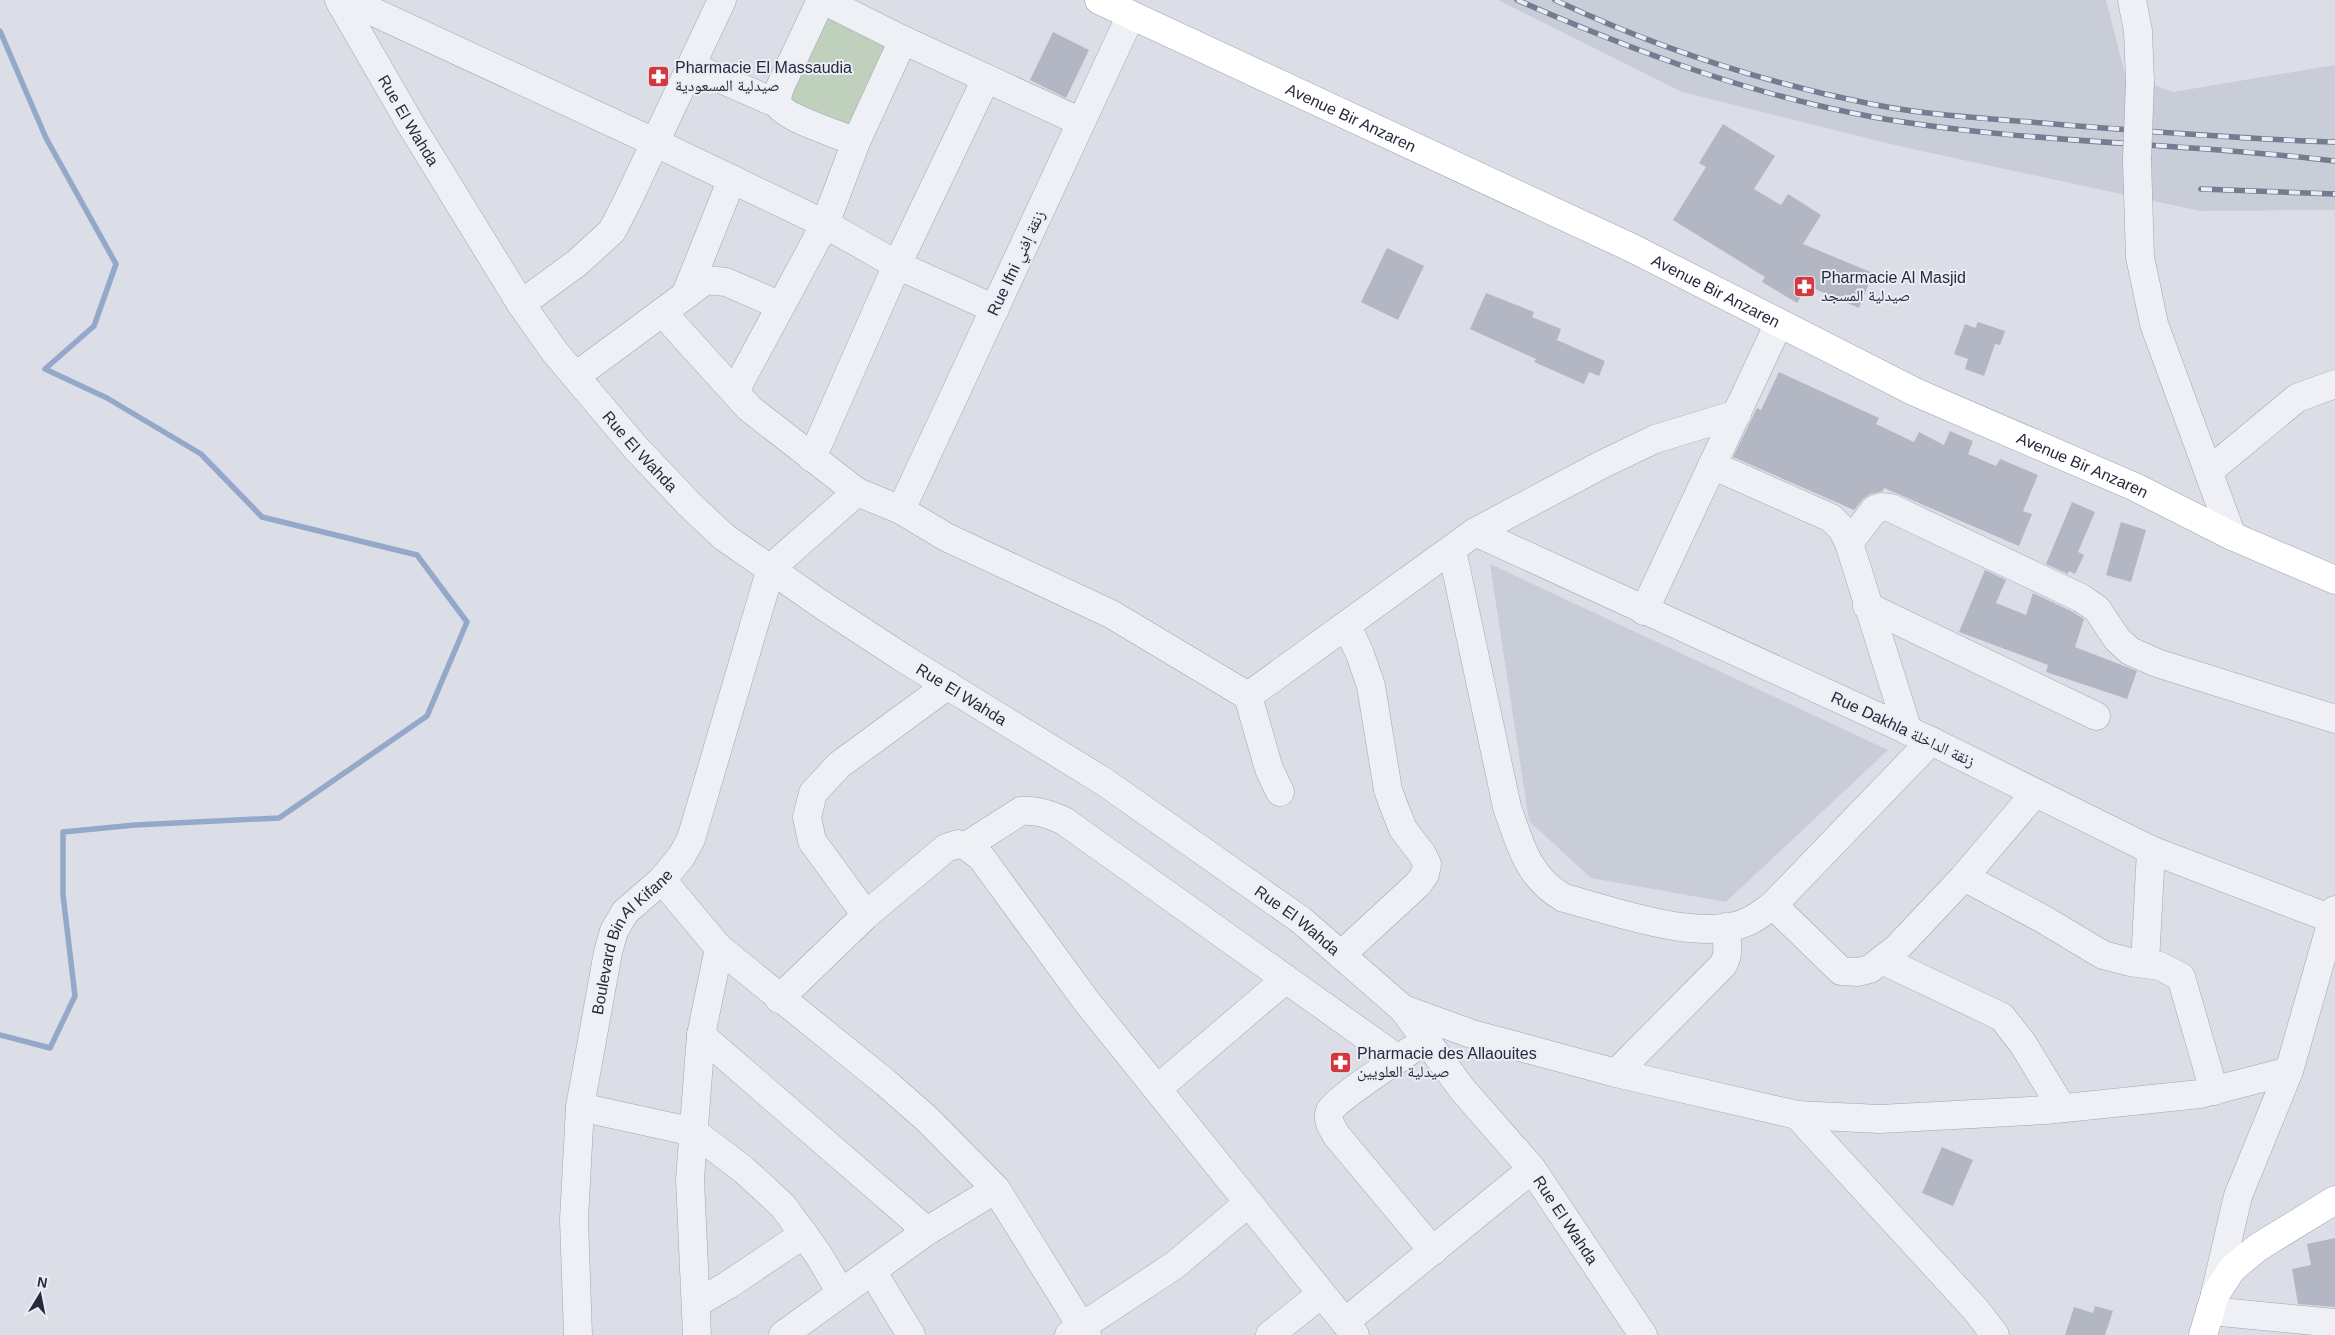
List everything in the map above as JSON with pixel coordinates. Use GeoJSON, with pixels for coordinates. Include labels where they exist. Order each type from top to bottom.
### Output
{"type":"FeatureCollection","features":[{"type":"Feature","properties":{"kind":"main road","name":"Avenue Bir Anzaren"},"geometry":{"type":"LineString","coordinates":[[1099,0],[1632,248],[1915,392],[2135,487],[2232,536],[2335,580]]}},
{"type":"Feature","properties":{"kind":"main road"},"geometry":{"type":"LineString","coordinates":[[2209,1314],[2232,1269],[2257,1248],[2334,1197]]}},
{"type":"Feature","properties":{"kind":"street","name":"Rue El Wahda"},"geometry":{"type":"LineString","coordinates":[[339,0],[411,125],[521,304],[554,351],[635,447],[689,504],[724,537],[902,658],[1103,781],[1301,920],[1404,1009],[1462,1089],[1532,1169],[1643,1335]]}},
{"type":"Feature","properties":{"kind":"street"},"geometry":{"type":"LineString","coordinates":[[348,0],[732,179],[825,224],[898,265],[995,309]]}},
{"type":"Feature","properties":{"kind":"street"},"geometry":{"type":"LineString","coordinates":[[778,104],[781,84],[822,0],[903,40],[1081,122]]}},
{"type":"Feature","properties":{"kind":"street"},"geometry":{"type":"LineString","coordinates":[[2132,0],[2138,31],[2140,81],[2137,160],[2140,257],[2154,324],[2232,536]]}},
{"type":"Feature","properties":{"kind":"street"},"geometry":{"type":"LineString","coordinates":[[521,304],[577,263],[612,231],[691,66],[717,1]]}},
{"type":"Feature","properties":{"kind":"street","name":"Rue Ifni زنقة إفني"},"geometry":{"type":"LineString","coordinates":[[901,510],[1131,15]]}},
{"type":"Feature","properties":{"kind":"street"},"geometry":{"type":"LineString","coordinates":[[735,391],[779,305],[825,224],[856,142],[903,40]]}},
{"type":"Feature","properties":{"kind":"street"},"geometry":{"type":"LineString","coordinates":[[691,66],[778,104],[788,114],[856,142]]}},
{"type":"Feature","properties":{"kind":"street"},"geometry":{"type":"LineString","coordinates":[[812,458],[898,265],[986,79]]}},
{"type":"Feature","properties":{"kind":"street"},"geometry":{"type":"LineString","coordinates":[[684,296],[732,179]]}},
{"type":"Feature","properties":{"kind":"street"},"geometry":{"type":"LineString","coordinates":[[576,376],[706,280],[726,282],[779,305]]}},
{"type":"Feature","properties":{"kind":"street"},"geometry":{"type":"LineString","coordinates":[[662,312],[749,408],[857,492],[901,510],[946,537],[1111,614],[1248,696],[1269,769],[1280,792]]}},
{"type":"Feature","properties":{"kind":"street"},"geometry":{"type":"LineString","coordinates":[[1644,611],[1779,323]]}},
{"type":"Feature","properties":{"kind":"street"},"geometry":{"type":"LineString","coordinates":[[2209,471],[2297,398],[2335,384]]}},
{"type":"Feature","properties":{"kind":"street"},"geometry":{"type":"LineString","coordinates":[[1248,696],[1475,532],[1601,465],[1655,439],[1736,414]]}},
{"type":"Feature","properties":{"kind":"street"},"geometry":{"type":"LineString","coordinates":[[1452,550],[1507,807],[1520,846],[1536,877],[1552,891],[1564,898],[1684,928],[1724,927],[1751,920],[1773,905],[1920,736],[1867,606],[1848,542],[1842,529],[1831,518],[1712,465]]}},
{"type":"Feature","properties":{"kind":"street"},"geometry":{"type":"LineString","coordinates":[[770,568],[857,492]]}},
{"type":"Feature","properties":{"kind":"street"},"geometry":{"type":"LineString","coordinates":[[1848,542],[1875,510],[1881,507],[1891,508],[2081,598],[2097,609],[2116,639],[2139,655],[2157,663],[2335,719]]}},
{"type":"Feature","properties":{"kind":"street","name":"Rue Dakhla زنقة الداخلة"},"geometry":{"type":"LineString","coordinates":[[1475,532],[1920,736],[2151,850],[2334,914]]}},
{"type":"Feature","properties":{"kind":"street","name":"Boulevard Bin Al Kifane"},"geometry":{"type":"LineString","coordinates":[[578,1335],[574,1220],[580,1107],[602,982],[614,932],[625,912],[662,880],[682,857],[691,839],[770,568]]}},
{"type":"Feature","properties":{"kind":"street"},"geometry":{"type":"LineString","coordinates":[[1867,606],[2096,716]]}},
{"type":"Feature","properties":{"kind":"street"},"geometry":{"type":"LineString","coordinates":[[1341,955],[1418,884],[1425,874],[1427,864],[1422,854],[1403,829],[1388,790],[1371,686],[1360,654],[1346,626]]}},
{"type":"Feature","properties":{"kind":"street"},"geometry":{"type":"LineString","coordinates":[[866,914],[812,841],[808,831],[807,817],[813,793],[845,760],[948,685]]}},
{"type":"Feature","properties":{"kind":"street"},"geometry":{"type":"LineString","coordinates":[[1773,905],[1841,971],[1858,972],[1870,969],[1896,949],[1964,877],[2035,794]]}},
{"type":"Feature","properties":{"kind":"street"},"geometry":{"type":"LineString","coordinates":[[966,846],[1020,811],[1031,810],[1046,813],[1064,821],[1398,1059]]}},
{"type":"Feature","properties":{"kind":"street"},"geometry":{"type":"LineString","coordinates":[[779,999],[866,914],[946,848],[958,844],[966,846],[981,857],[1060,967],[1350,1329],[1433,1251],[1532,1169]]}},
{"type":"Feature","properties":{"kind":"street"},"geometry":{"type":"LineString","coordinates":[[2145,963],[2151,850]]}},
{"type":"Feature","properties":{"kind":"street"},"geometry":{"type":"LineString","coordinates":[[1964,877],[2043,919],[2103,955],[2130,962],[2160,966],[2181,977],[2214,1091]]}},
{"type":"Feature","properties":{"kind":"street"},"geometry":{"type":"LineString","coordinates":[[662,880],[719,948],[906,1101],[996,1189],[1079,1332],[1175,1265],[1248,1202]]}},
{"type":"Feature","properties":{"kind":"street"},"geometry":{"type":"LineString","coordinates":[[2334,914],[2288,1070],[2238,1196],[2209,1314],[2335,1323]]}},
{"type":"Feature","properties":{"kind":"street"},"geometry":{"type":"LineString","coordinates":[[1616,1073],[1723,965],[1728,948],[1724,927]]}},
{"type":"Feature","properties":{"kind":"street"},"geometry":{"type":"LineString","coordinates":[[697,1335],[690,1179],[702,1035],[719,948]]}},
{"type":"Feature","properties":{"kind":"street"},"geometry":{"type":"LineString","coordinates":[[1882,960],[2002,1017],[2022,1044],[2062,1108]]}},
{"type":"Feature","properties":{"kind":"street"},"geometry":{"type":"LineString","coordinates":[[1157,1089],[1286,979]]}},
{"type":"Feature","properties":{"kind":"street"},"geometry":{"type":"LineString","coordinates":[[1404,1009],[1472,1034],[1616,1073],[1797,1115],[1880,1119],[1976,1115],[2062,1108],[2214,1091],[2288,1070]]}},
{"type":"Feature","properties":{"kind":"street"},"geometry":{"type":"LineString","coordinates":[[702,1035],[927,1231]]}},
{"type":"Feature","properties":{"kind":"street"},"geometry":{"type":"LineString","coordinates":[[1427,1039],[1340,1100],[1330,1111],[1329,1117],[1337,1136],[1433,1251]]}},
{"type":"Feature","properties":{"kind":"street"},"geometry":{"type":"LineString","coordinates":[[580,1107],[694,1132],[744,1170],[783,1206],[804,1234],[841,1293]]}},
{"type":"Feature","properties":{"kind":"street"},"geometry":{"type":"LineString","coordinates":[[1797,1115],[1976,1310],[1995,1335]]}},
{"type":"Feature","properties":{"kind":"street"},"geometry":{"type":"LineString","coordinates":[[783,1335],[927,1231],[996,1189]]}},
{"type":"Feature","properties":{"kind":"street"},"geometry":{"type":"LineString","coordinates":[[696,1303],[735,1280],[804,1234]]}},
{"type":"Feature","properties":{"kind":"street"},"geometry":{"type":"LineString","coordinates":[[872,1271],[911,1335]]}},
{"type":"Feature","properties":{"kind":"street"},"geometry":{"type":"LineString","coordinates":[[1270,1335],[1321,1294]]}},
{"type":"Feature","properties":{"kind":"shaded area"},"geometry":{"type":"Polygon","coordinates":[[[1498,0],[2106,0],[2125,74],[2173,92],[2335,65],[2335,210],[2200,211],[1903,147],[1682,92],[1498,0]]]}},
{"type":"Feature","properties":{"kind":"shaded area"},"geometry":{"type":"Polygon","coordinates":[[[1490,564],[1888,750],[1726,902],[1591,878],[1529,821],[1490,564]]]}},
{"type":"Feature","properties":{"kind":"green space"},"geometry":{"type":"Polygon","coordinates":[[[823,12],[890,43],[852,132],[789,108],[786,92],[823,12]]]}},
{"type":"Feature","properties":{"kind":"building"},"geometry":{"type":"Polygon","coordinates":[[[1053,32],[1089,50],[1066,98],[1030,80],[1053,32]]]}},
{"type":"Feature","properties":{"kind":"building"},"geometry":{"type":"Polygon","coordinates":[[[1723,124],[1775,156],[1754,189],[1781,205],[1788,194],[1821,215],[1803,244],[1873,273],[1859,308],[1808,286],[1797,303],[1762,282],[1765,277],[1673,220],[1706,167],[1699,163],[1723,124]]]}},
{"type":"Feature","properties":{"kind":"building"},"geometry":{"type":"Polygon","coordinates":[[[1387,248],[1424,266],[1398,320],[1361,302],[1387,248]]]}},
{"type":"Feature","properties":{"kind":"building"},"geometry":{"type":"Polygon","coordinates":[[[1486,293],[1534,312],[1532,317],[1561,329],[1557,340],[1605,361],[1599,376],[1589,372],[1584,384],[1534,362],[1536,359],[1470,329],[1486,293]]]}},
{"type":"Feature","properties":{"kind":"building"},"geometry":{"type":"Polygon","coordinates":[[[1978,322],[2005,331],[2000,345],[1995,344],[1984,376],[1965,369],[1968,359],[1954,354],[1965,324],[1975,328],[1978,322]]]}},
{"type":"Feature","properties":{"kind":"building"},"geometry":{"type":"Polygon","coordinates":[[[1779,372],[1879,418],[1876,424],[1914,442],[1919,432],[1944,445],[1950,431],[1973,441],[1968,454],[1996,466],[2000,459],[2038,475],[2023,511],[2032,514],[2019,546],[1884,488],[1883,491],[1870,494],[1863,499],[1854,510],[1733,457],[1757,408],[1761,410],[1779,372]]]}},
{"type":"Feature","properties":{"kind":"building"},"geometry":{"type":"Polygon","coordinates":[[[2072,502],[2095,512],[2078,552],[2084,555],[2075,574],[2069,571],[2068,574],[2046,564],[2072,502]]]}},
{"type":"Feature","properties":{"kind":"building"},"geometry":{"type":"Polygon","coordinates":[[[2121,522],[2146,530],[2131,582],[2106,575],[2121,522]]]}},
{"type":"Feature","properties":{"kind":"building"},"geometry":{"type":"Polygon","coordinates":[[[1985,570],[2006,580],[1996,603],[2026,615],[2033,593],[2084,619],[2075,647],[2137,671],[2127,699],[2046,672],[2048,665],[1959,632],[1985,570]]]}},
{"type":"Feature","properties":{"kind":"building"},"geometry":{"type":"Polygon","coordinates":[[[1942,1147],[1973,1160],[1953,1206],[1922,1193],[1942,1147]]]}},
{"type":"Feature","properties":{"kind":"building"},"geometry":{"type":"Polygon","coordinates":[[[2335,1238],[2335,1307],[2298,1304],[2292,1269],[2311,1265],[2307,1244],[2335,1238]]]}},
{"type":"Feature","properties":{"kind":"building"},"geometry":{"type":"Polygon","coordinates":[[[2095,1306],[2113,1311],[2105,1335],[2065,1335],[2074,1307],[2093,1313],[2095,1306]]]}},
{"type":"Feature","properties":{"kind":"waterway"},"geometry":{"type":"LineString","coordinates":[[0,31],[46,138],[116,264],[94,326],[45,369],[107,398],[201,454],[262,517],[417,555],[467,622],[427,716],[279,818],[135,825],[63,832],[63,895],[75,996],[50,1048],[0,1035]]}},
{"type":"Feature","properties":{"kind":"railway"},"geometry":{"type":"LineString","coordinates":[[1517,0],[1604,37],[1692,69],[1781,96],[1873,117],[1988,133],[2220,150],[2335,161]]}},
{"type":"Feature","properties":{"kind":"railway"},"geometry":{"type":"LineString","coordinates":[[1555,0],[1631,33],[1709,61],[1790,85],[1871,104],[1919,112],[1968,117],[2234,137],[2335,142]]}},
{"type":"Feature","properties":{"kind":"railway"},"geometry":{"type":"LineString","coordinates":[[2201,189],[2335,194]]}},
{"type":"Feature","properties":{"kind":"place","name":"Pharmacie El Massaudia صيدلية المسعودية"},"geometry":{"type":"Point","coordinates":[659,76]}},
{"type":"Feature","properties":{"kind":"place","name":"Pharmacie Al Masjid صيدلية المسجد"},"geometry":{"type":"Point","coordinates":[1805,286]}},
{"type":"Feature","properties":{"kind":"place","name":"Pharmacie des Allaouites صيدلية العلويين"},"geometry":{"type":"Point","coordinates":[1341,1062]}}]}
